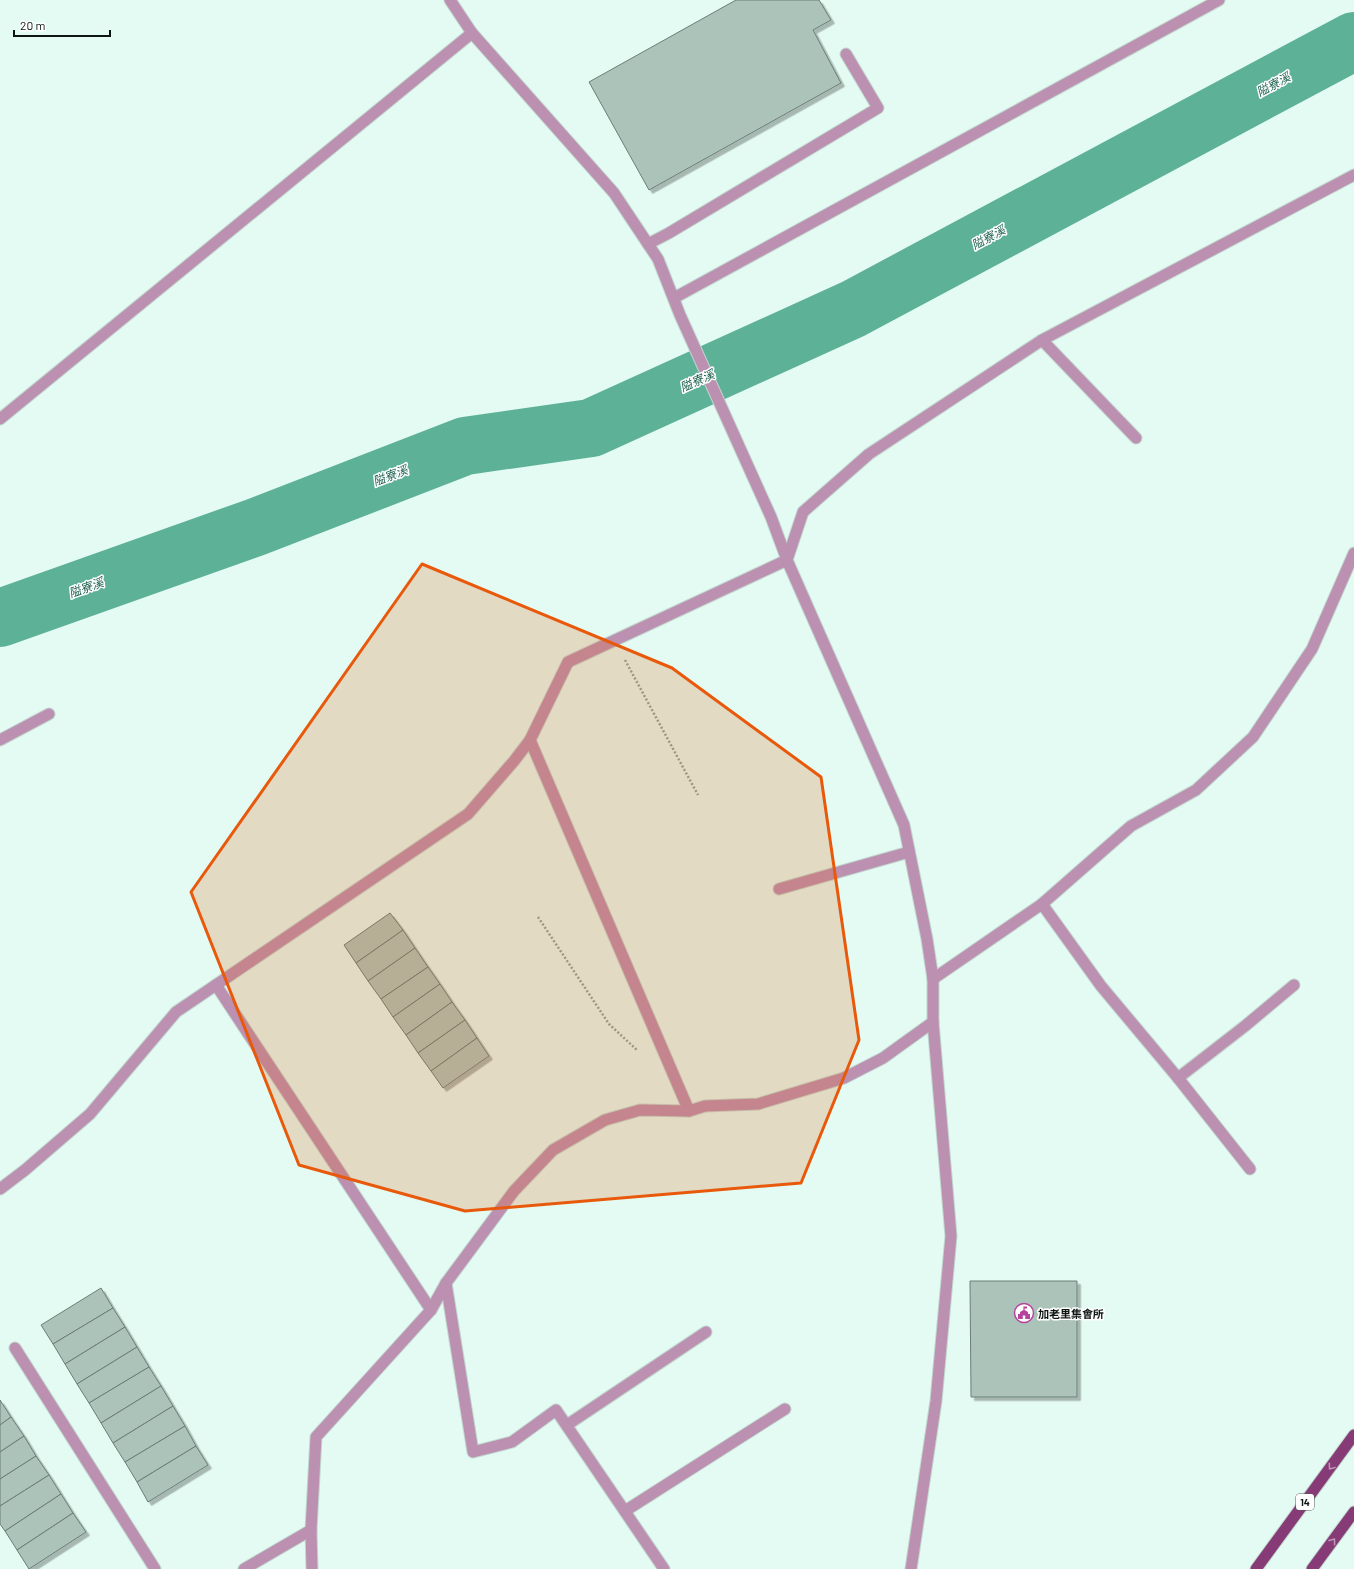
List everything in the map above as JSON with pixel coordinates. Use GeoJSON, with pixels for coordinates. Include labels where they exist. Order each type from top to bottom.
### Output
{"type":"FeatureCollection","features":[{"type":"Feature","properties":{"kind":"main road","name":"14"},"geometry":{"type":"LineString","coordinates":[[1256,1569],[1354,1435]]}},
{"type":"Feature","properties":{"kind":"main road"},"geometry":{"type":"LineString","coordinates":[[1312,1569],[1354,1512]]}},
{"type":"Feature","properties":{"kind":"street"},"geometry":{"type":"LineString","coordinates":[[450,0],[472,33],[614,193],[658,259],[680,315],[771,517],[787,560],[904,825],[927,939],[933,979],[933,1022],[951,1236],[936,1401],[911,1569]]}},
{"type":"Feature","properties":{"kind":"street"},"geometry":{"type":"LineString","coordinates":[[674,298],[1219,0]]}},
{"type":"Feature","properties":{"kind":"street"},"geometry":{"type":"LineString","coordinates":[[0,419],[472,33]]}},
{"type":"Feature","properties":{"kind":"street"},"geometry":{"type":"LineString","coordinates":[[648,244],[676,229],[878,108],[846,54]]}},
{"type":"Feature","properties":{"kind":"street"},"geometry":{"type":"LineString","coordinates":[[0,1189],[25,1170],[90,1114],[176,1012],[468,814],[514,761],[530,740],[568,662],[787,560],[803,512],[869,454],[1042,340],[1354,175]]}},
{"type":"Feature","properties":{"kind":"street"},"geometry":{"type":"LineString","coordinates":[[1042,340],[1136,438]]}},
{"type":"Feature","properties":{"kind":"street"},"geometry":{"type":"LineString","coordinates":[[933,979],[1042,904],[1132,826],[1196,790],[1253,736],[1312,648],[1354,553]]}},
{"type":"Feature","properties":{"kind":"street"},"geometry":{"type":"LineString","coordinates":[[0,740],[49,714]]}},
{"type":"Feature","properties":{"kind":"street"},"geometry":{"type":"LineString","coordinates":[[530,740],[689,1111]]}},
{"type":"Feature","properties":{"kind":"street"},"geometry":{"type":"LineString","coordinates":[[779,889],[909,852]]}},
{"type":"Feature","properties":{"kind":"street"},"geometry":{"type":"LineString","coordinates":[[1042,904],[1101,986],[1178,1078],[1250,1169]]}},
{"type":"Feature","properties":{"kind":"street"},"geometry":{"type":"LineString","coordinates":[[216,985],[431,1310]]}},
{"type":"Feature","properties":{"kind":"street"},"geometry":{"type":"LineString","coordinates":[[1178,1078],[1245,1026],[1294,985]]}},
{"type":"Feature","properties":{"kind":"street"},"geometry":{"type":"LineString","coordinates":[[312,1569],[310,1530],[316,1437],[431,1310],[446,1283],[514,1191],[553,1150],[605,1120],[640,1110],[689,1111],[705,1106],[758,1104],[844,1078],[882,1058],[933,1022]]}},
{"type":"Feature","properties":{"kind":"street"},"geometry":{"type":"LineString","coordinates":[[446,1283],[473,1452],[512,1442],[556,1410],[664,1569]]}},
{"type":"Feature","properties":{"kind":"street"},"geometry":{"type":"LineString","coordinates":[[567,1425],[706,1332]]}},
{"type":"Feature","properties":{"kind":"street"},"geometry":{"type":"LineString","coordinates":[[15,1348],[155,1569]]}},
{"type":"Feature","properties":{"kind":"street"},"geometry":{"type":"LineString","coordinates":[[625,1511],[785,1409]]}},
{"type":"Feature","properties":{"kind":"street"},"geometry":{"type":"LineString","coordinates":[[244,1569],[310,1530]]}},
{"type":"Feature","properties":{"kind":"path"},"geometry":{"type":"LineString","coordinates":[[614,640],[698,795]]}},
{"type":"Feature","properties":{"kind":"path"},"geometry":{"type":"LineString","coordinates":[[538,917],[609,1024],[632,1045],[642,1057]]}},
{"type":"Feature","properties":{"kind":"highlighted area"},"geometry":{"type":"Polygon","coordinates":[[[422,564],[672,668],[821,777],[859,1040],[801,1183],[465,1211],[299,1165],[191,892],[422,564]]]}},
{"type":"Feature","properties":{"kind":"building"},"geometry":{"type":"Polygon","coordinates":[[[736,0],[819,0],[831,20],[813,30],[841,83],[649,190],[589,82],[736,0]]]}},
{"type":"Feature","properties":{"kind":"building"},"geometry":{"type":"Polygon","coordinates":[[[390,913],[403,930],[356,963],[344,945],[390,913]]]}},
{"type":"Feature","properties":{"kind":"building"},"geometry":{"type":"Polygon","coordinates":[[[403,930],[415,948],[368,981],[356,963],[403,930]]]}},
{"type":"Feature","properties":{"kind":"building"},"geometry":{"type":"Polygon","coordinates":[[[415,948],[428,967],[381,999],[368,981],[415,948]]]}},
{"type":"Feature","properties":{"kind":"building"},"geometry":{"type":"Polygon","coordinates":[[[428,967],[440,984],[393,1017],[381,999],[428,967]]]}},
{"type":"Feature","properties":{"kind":"building"},"geometry":{"type":"Polygon","coordinates":[[[440,984],[452,1002],[406,1035],[393,1017],[440,984]]]}},
{"type":"Feature","properties":{"kind":"building"},"geometry":{"type":"Polygon","coordinates":[[[452,1002],[465,1020],[418,1053],[406,1035],[452,1002]]]}},
{"type":"Feature","properties":{"kind":"building"},"geometry":{"type":"Polygon","coordinates":[[[465,1020],[477,1038],[431,1071],[418,1053],[465,1020]]]}},
{"type":"Feature","properties":{"kind":"building"},"geometry":{"type":"Polygon","coordinates":[[[477,1038],[489,1056],[443,1088],[431,1071],[477,1038]]]}},
{"type":"Feature","properties":{"kind":"building","name":"加老里集會所"},"geometry":{"type":"Polygon","coordinates":[[[970,1281],[1077,1281],[1077,1397],[971,1397],[970,1281]]]}},
{"type":"Feature","properties":{"kind":"building"},"geometry":{"type":"Polygon","coordinates":[[[101,1288],[113,1308],[53,1344],[41,1325],[101,1288]]]}},
{"type":"Feature","properties":{"kind":"building"},"geometry":{"type":"Polygon","coordinates":[[[113,1308],[125,1327],[65,1364],[53,1344],[113,1308]]]}},
{"type":"Feature","properties":{"kind":"building"},"geometry":{"type":"Polygon","coordinates":[[[125,1327],[137,1347],[77,1384],[65,1364],[125,1327]]]}},
{"type":"Feature","properties":{"kind":"building"},"geometry":{"type":"Polygon","coordinates":[[[137,1347],[149,1367],[89,1403],[77,1384],[137,1347]]]}},
{"type":"Feature","properties":{"kind":"building"},"geometry":{"type":"Polygon","coordinates":[[[149,1367],[161,1386],[101,1423],[89,1403],[149,1367]]]}},
{"type":"Feature","properties":{"kind":"building"},"geometry":{"type":"Polygon","coordinates":[[[161,1386],[173,1406],[113,1443],[101,1423],[161,1386]]]}},
{"type":"Feature","properties":{"kind":"building"},"geometry":{"type":"Polygon","coordinates":[[[0,1400],[11,1417],[0,1425],[0,1400]]]}},
{"type":"Feature","properties":{"kind":"building"},"geometry":{"type":"Polygon","coordinates":[[[173,1406],[185,1426],[125,1462],[113,1443],[173,1406]]]}},
{"type":"Feature","properties":{"kind":"building"},"geometry":{"type":"Polygon","coordinates":[[[11,1417],[24,1436],[0,1452],[0,1425],[11,1417]]]}},
{"type":"Feature","properties":{"kind":"building"},"geometry":{"type":"Polygon","coordinates":[[[185,1426],[196,1446],[137,1482],[125,1462],[185,1426]]]}},
{"type":"Feature","properties":{"kind":"building"},"geometry":{"type":"Polygon","coordinates":[[[24,1436],[36,1456],[0,1479],[0,1452],[24,1436]]]}},
{"type":"Feature","properties":{"kind":"building"},"geometry":{"type":"Polygon","coordinates":[[[196,1446],[208,1465],[148,1502],[137,1482],[196,1446]]]}},
{"type":"Feature","properties":{"kind":"building"},"geometry":{"type":"Polygon","coordinates":[[[36,1456],[49,1475],[0,1506],[0,1479],[36,1456]]]}},
{"type":"Feature","properties":{"kind":"building"},"geometry":{"type":"Polygon","coordinates":[[[49,1475],[61,1494],[5,1531],[0,1524],[0,1506],[49,1475]]]}},
{"type":"Feature","properties":{"kind":"building"},"geometry":{"type":"Polygon","coordinates":[[[61,1494],[73,1513],[17,1550],[5,1531],[61,1494]]]}},
{"type":"Feature","properties":{"kind":"building"},"geometry":{"type":"Polygon","coordinates":[[[73,1513],[86,1532],[29,1569],[17,1550],[73,1513]]]}},
{"type":"Feature","properties":{"kind":"waterway","name":"隘寮溪"},"geometry":{"type":"LineString","coordinates":[[0,618],[256,527],[465,446],[591,428],[853,309],[1354,41]]}},
{"type":"Feature","properties":{"kind":"place","name":"加老里集會所"},"geometry":{"type":"Point","coordinates":[1024,1313]}}]}
